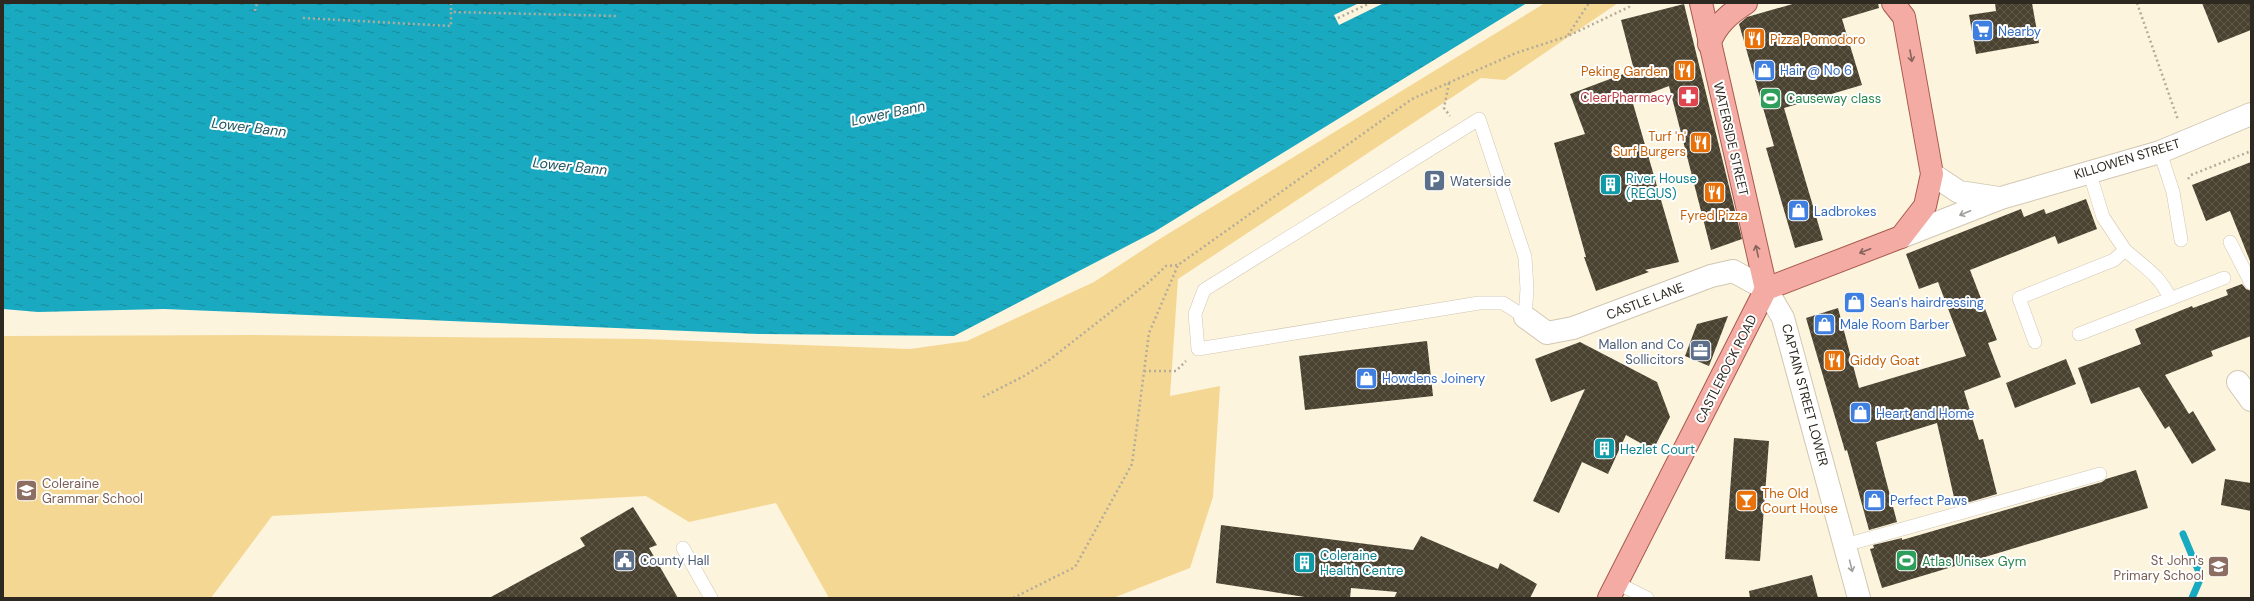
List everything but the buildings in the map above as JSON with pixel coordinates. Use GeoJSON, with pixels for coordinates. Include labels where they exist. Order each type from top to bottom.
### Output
{"type":"FeatureCollection","features":[{"type":"Feature","properties":{"kind":"main road","name":"WATERSIDE STREET"},"geometry":{"type":"LineString","coordinates":[[1701,3],[1709,44],[1766,289]]}},
{"type":"Feature","properties":{"kind":"main road"},"geometry":{"type":"LineString","coordinates":[[1709,44],[1714,31],[1726,16],[1746,3]]}},
{"type":"Feature","properties":{"kind":"main road"},"geometry":{"type":"LineString","coordinates":[[1902,237],[1925,206],[1932,174],[1903,8]]}},
{"type":"Feature","properties":{"kind":"main road","name":"KILLOWEN STREET"},"geometry":{"type":"LineString","coordinates":[[1766,289],[1902,237]]}},
{"type":"Feature","properties":{"kind":"main road","name":"CASTLEROCK ROAD"},"geometry":{"type":"LineString","coordinates":[[1613,590],[1766,289]]}},
{"type":"Feature","properties":{"kind":"street","name":"KILLOWEN STREET"},"geometry":{"type":"LineString","coordinates":[[1902,237],[2001,198],[2090,171],[2160,152],[2251,114]]}},
{"type":"Feature","properties":{"kind":"street","name":"KILLOWEN STREET"},"geometry":{"type":"LineString","coordinates":[[1932,174],[1959,192],[2001,198]]}},
{"type":"Feature","properties":{"kind":"street","name":"CASTLE LANE"},"geometry":{"type":"LineString","coordinates":[[1525,317],[1547,333],[1573,328],[1711,276],[1734,271],[1766,289]]}},
{"type":"Feature","properties":{"kind":"street","name":"CAPTAIN STREET LOWER"},"geometry":{"type":"LineString","coordinates":[[1766,289],[1784,318],[1859,598]]}},
{"type":"Feature","properties":{"kind":"street"},"geometry":{"type":"LineString","coordinates":[[2238,382],[2251,400]]}},
{"type":"Feature","properties":{"kind":"lane"},"geometry":{"type":"LineString","coordinates":[[1479,119],[1525,257],[1528,289],[1525,317],[1503,303],[1479,303],[1198,349],[1195,314],[1204,290],[1479,119]]}},
{"type":"Feature","properties":{"kind":"lane"},"geometry":{"type":"LineString","coordinates":[[2160,152],[2173,192],[2181,240]]}},
{"type":"Feature","properties":{"kind":"lane"},"geometry":{"type":"LineString","coordinates":[[2090,171],[2103,217],[2126,250],[2160,280],[2166,288],[2170,299]]}},
{"type":"Feature","properties":{"kind":"lane"},"geometry":{"type":"LineString","coordinates":[[2230,242],[2251,283]]}},
{"type":"Feature","properties":{"kind":"lane"},"geometry":{"type":"LineString","coordinates":[[2035,342],[2019,298],[2114,260],[2126,250]]}},
{"type":"Feature","properties":{"kind":"lane"},"geometry":{"type":"LineString","coordinates":[[2078,334],[2224,278]]}},
{"type":"Feature","properties":{"kind":"lane"},"geometry":{"type":"LineString","coordinates":[[1845,545],[2100,474]]}},
{"type":"Feature","properties":{"kind":"lane"},"geometry":{"type":"LineString","coordinates":[[683,548],[711,598]]}},
{"type":"Feature","properties":{"kind":"lane"},"geometry":{"type":"LineString","coordinates":[[1613,590],[1647,598]]}},
{"type":"Feature","properties":{"kind":"path"},"geometry":{"type":"LineString","coordinates":[[255,11],[257,3]]}},
{"type":"Feature","properties":{"kind":"path"},"geometry":{"type":"LineString","coordinates":[[303,18],[451,26],[451,3]]}},
{"type":"Feature","properties":{"kind":"path"},"geometry":{"type":"LineString","coordinates":[[1338,18],[1370,3]]}},
{"type":"Feature","properties":{"kind":"path"},"geometry":{"type":"LineString","coordinates":[[1568,36],[1589,3]]}},
{"type":"Feature","properties":{"kind":"path"},"geometry":{"type":"LineString","coordinates":[[1629,7],[1631,3]]}},
{"type":"Feature","properties":{"kind":"path"},"geometry":{"type":"LineString","coordinates":[[2137,3],[2186,142]]}},
{"type":"Feature","properties":{"kind":"path"},"geometry":{"type":"LineString","coordinates":[[451,12],[618,16]]}},
{"type":"Feature","properties":{"kind":"path"},"geometry":{"type":"LineString","coordinates":[[1449,82],[1444,108],[1460,131]]}},
{"type":"Feature","properties":{"kind":"path"},"geometry":{"type":"LineString","coordinates":[[2173,192],[2192,175],[2251,151]]}},
{"type":"Feature","properties":{"kind":"path"},"geometry":{"type":"LineString","coordinates":[[983,397],[1024,376],[1048,361],[1149,282],[1166,266],[1178,265]]}},
{"type":"Feature","properties":{"kind":"path"},"geometry":{"type":"LineString","coordinates":[[1144,371],[1176,371],[1198,349]]}},
{"type":"Feature","properties":{"kind":"shaded area"},"geometry":{"type":"Polygon","coordinates":[[[1545,3],[1618,3],[1505,80],[1481,78],[1178,279],[1170,396],[1220,386],[1213,497],[1190,568],[1113,598],[829,598],[776,503],[689,522],[646,496],[272,516],[211,598],[3,598],[3,336],[251,335],[644,339],[910,349],[967,341],[1094,282],[1158,240],[1545,3]]]}},
{"type":"Feature","properties":{"kind":"water","name":"Lower Bann"},"geometry":{"type":"Polygon","coordinates":[[[3,3],[1527,3],[1154,232],[954,336],[759,334],[164,309],[38,312],[3,309],[3,3]]]}},
{"type":"Feature","properties":{"kind":"pier"},"geometry":{"type":"Polygon","coordinates":[[[1359,3],[1384,3],[1339,25],[1334,15],[1359,3]]]}},
{"type":"Feature","properties":{"kind":"waterway"},"geometry":{"type":"LineString","coordinates":[[2183,534],[2201,577],[2192,598]]}},
{"type":"Feature","properties":{"kind":"place","name":"Nearby"},"geometry":{"type":"Point","coordinates":[1983,31]}},
{"type":"Feature","properties":{"kind":"place","name":"Pizza Pomodoro"},"geometry":{"type":"Point","coordinates":[1755,39]}},
{"type":"Feature","properties":{"kind":"place","name":"Hair @ No 6"},"geometry":{"type":"Point","coordinates":[1764,70]}},
{"type":"Feature","properties":{"kind":"place","name":"Peking Garden"},"geometry":{"type":"Point","coordinates":[1684,71]}},
{"type":"Feature","properties":{"kind":"place","name":"ClearPharmacy"},"geometry":{"type":"Point","coordinates":[1688,97]}},
{"type":"Feature","properties":{"kind":"place","name":"Causeway class"},"geometry":{"type":"Point","coordinates":[1771,98]}},
{"type":"Feature","properties":{"kind":"place","name":"Turf 'n' Surf Burgers"},"geometry":{"type":"Point","coordinates":[1701,143]}},
{"type":"Feature","properties":{"kind":"place","name":"Waterside"},"geometry":{"type":"Point","coordinates":[1435,181]}},
{"type":"Feature","properties":{"kind":"place","name":"River House (REGUS)"},"geometry":{"type":"Point","coordinates":[1611,185]}},
{"type":"Feature","properties":{"kind":"place","name":"Fyred Pizza"},"geometry":{"type":"Point","coordinates":[1714,193]}},
{"type":"Feature","properties":{"kind":"place","name":"Ladbrokes"},"geometry":{"type":"Point","coordinates":[1799,211]}},
{"type":"Feature","properties":{"kind":"place","name":"Sean's hairdressing"},"geometry":{"type":"Point","coordinates":[1854,302]}},
{"type":"Feature","properties":{"kind":"place","name":"Male Room Barber"},"geometry":{"type":"Point","coordinates":[1825,324]}},
{"type":"Feature","properties":{"kind":"place","name":"Mallon and Co Sollicitors"},"geometry":{"type":"Point","coordinates":[1700,351]}},
{"type":"Feature","properties":{"kind":"place","name":"Giddy Goat"},"geometry":{"type":"Point","coordinates":[1835,360]}},
{"type":"Feature","properties":{"kind":"place","name":"Howdens Joinery"},"geometry":{"type":"Point","coordinates":[1367,378]}},
{"type":"Feature","properties":{"kind":"place","name":"Heart and Home"},"geometry":{"type":"Point","coordinates":[1861,413]}},
{"type":"Feature","properties":{"kind":"place","name":"Hezlet Court"},"geometry":{"type":"Point","coordinates":[1604,449]}},
{"type":"Feature","properties":{"kind":"place","name":"Coleraine Grammar School"},"geometry":{"type":"Point","coordinates":[27,490]}},
{"type":"Feature","properties":{"kind":"place","name":"The Old Court House"},"geometry":{"type":"Point","coordinates":[1747,500]}},
{"type":"Feature","properties":{"kind":"place","name":"Perfect Paws"},"geometry":{"type":"Point","coordinates":[1874,500]}},
{"type":"Feature","properties":{"kind":"place","name":"County Hall"},"geometry":{"type":"Point","coordinates":[625,560]}},
{"type":"Feature","properties":{"kind":"place","name":"Atlas Unisex Gym"},"geometry":{"type":"Point","coordinates":[1907,561]}},
{"type":"Feature","properties":{"kind":"place","name":"Coleraine Health Centre"},"geometry":{"type":"Point","coordinates":[1305,562]}},
{"type":"Feature","properties":{"kind":"place","name":"St John's Primary School"},"geometry":{"type":"Point","coordinates":[2219,567]}}]}
